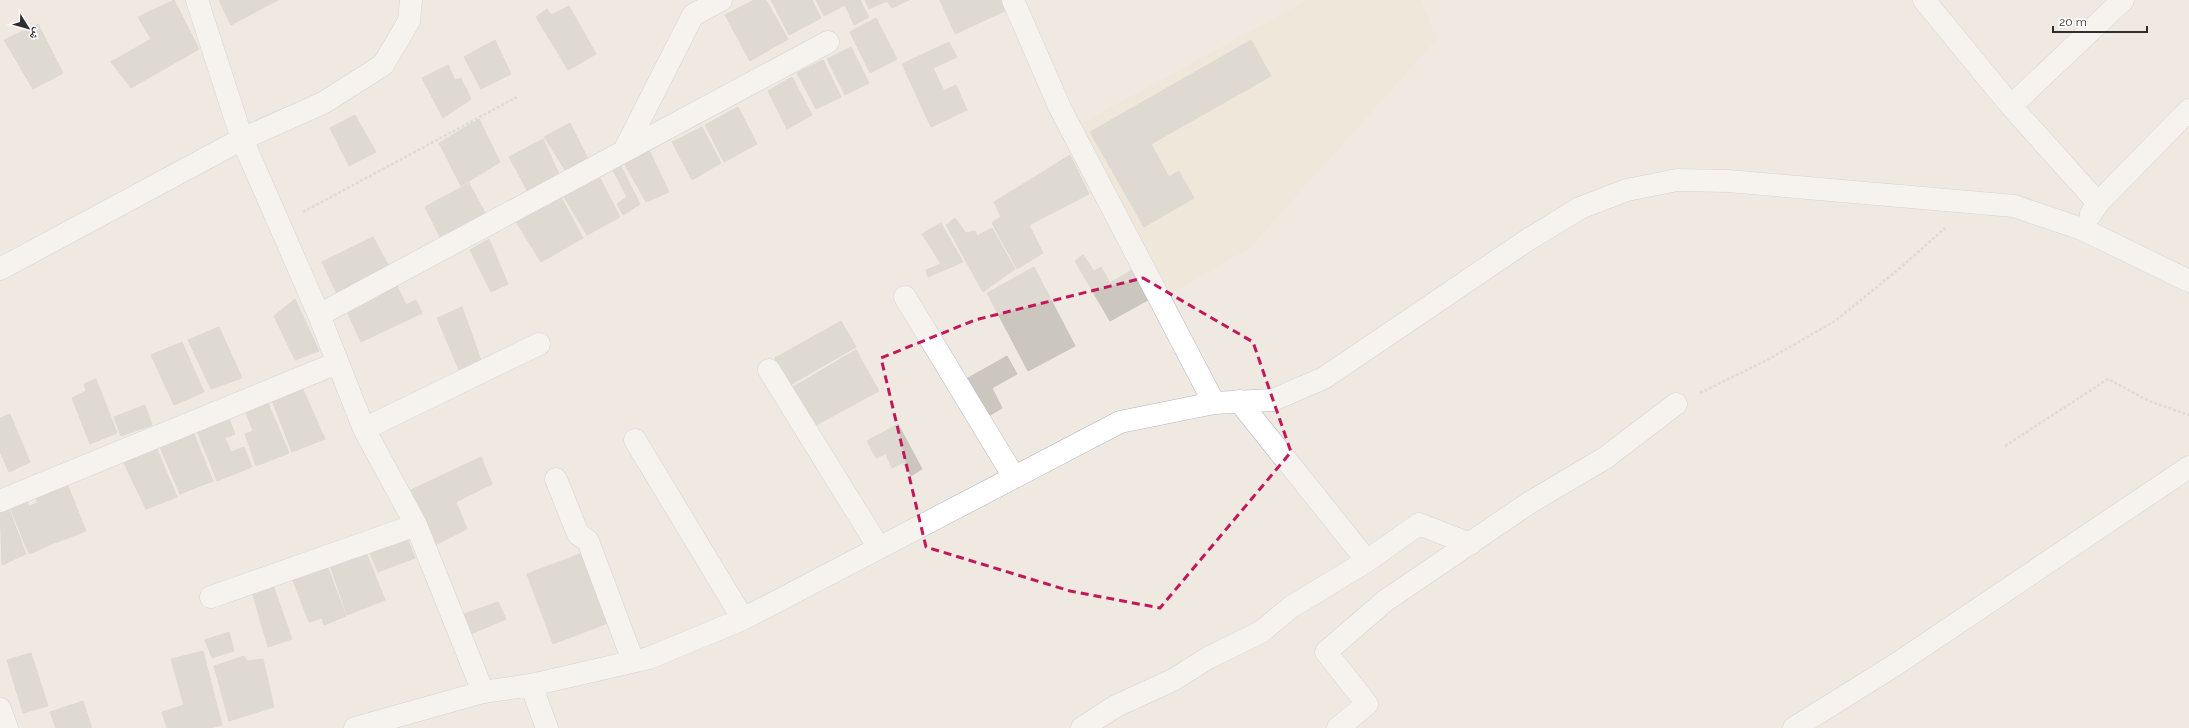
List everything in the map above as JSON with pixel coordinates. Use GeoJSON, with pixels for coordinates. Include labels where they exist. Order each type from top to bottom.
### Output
{"type":"FeatureCollection","features":[{"type":"Feature","properties":{"kind":"street"},"geometry":{"type":"LineString","coordinates":[[197,0],[242,139],[319,315],[364,429],[416,525],[483,692]]}},
{"type":"Feature","properties":{"kind":"street"},"geometry":{"type":"LineString","coordinates":[[0,269],[242,139],[323,103],[383,65],[409,21],[411,0]]}},
{"type":"Feature","properties":{"kind":"street"},"geometry":{"type":"LineString","coordinates":[[624,151],[692,15],[721,0]]}},
{"type":"Feature","properties":{"kind":"street"},"geometry":{"type":"LineString","coordinates":[[1013,0],[1060,108],[1214,403]]}},
{"type":"Feature","properties":{"kind":"street"},"geometry":{"type":"LineString","coordinates":[[1924,0],[2011,106],[2098,203]]}},
{"type":"Feature","properties":{"kind":"street"},"geometry":{"type":"LineString","coordinates":[[2011,106],[2123,0]]}},
{"type":"Feature","properties":{"kind":"street"},"geometry":{"type":"LineString","coordinates":[[319,315],[828,42]]}},
{"type":"Feature","properties":{"kind":"street"},"geometry":{"type":"LineString","coordinates":[[2082,229],[2098,203],[2189,110]]}},
{"type":"Feature","properties":{"kind":"street"},"geometry":{"type":"LineString","coordinates":[[355,728],[483,692],[531,685],[649,658],[743,619],[1120,422],[1214,403],[1273,400],[1324,378],[1529,239],[1580,208],[1627,190],[1677,180],[1728,180],[1977,201],[2014,206],[2082,229],[2189,281]]}},
{"type":"Feature","properties":{"kind":"street"},"geometry":{"type":"LineString","coordinates":[[905,297],[1014,477]]}},
{"type":"Feature","properties":{"kind":"street"},"geometry":{"type":"LineString","coordinates":[[364,429],[539,344]]}},
{"type":"Feature","properties":{"kind":"street"},"geometry":{"type":"LineString","coordinates":[[0,501],[337,363]]}},
{"type":"Feature","properties":{"kind":"street"},"geometry":{"type":"LineString","coordinates":[[769,370],[879,548]]}},
{"type":"Feature","properties":{"kind":"street"},"geometry":{"type":"LineString","coordinates":[[1239,401],[1368,561]]}},
{"type":"Feature","properties":{"kind":"street"},"geometry":{"type":"LineString","coordinates":[[1338,728],[1366,704],[1326,652],[1385,601],[1530,503],[1605,458],[1676,404]]}},
{"type":"Feature","properties":{"kind":"street"},"geometry":{"type":"LineString","coordinates":[[635,440],[743,619]]}},
{"type":"Feature","properties":{"kind":"street"},"geometry":{"type":"LineString","coordinates":[[1794,728],[1895,665],[2189,467]]}},
{"type":"Feature","properties":{"kind":"street"},"geometry":{"type":"LineString","coordinates":[[556,479],[578,534],[588,541],[634,661]]}},
{"type":"Feature","properties":{"kind":"street"},"geometry":{"type":"LineString","coordinates":[[1082,728],[1116,706],[1173,680],[1208,658],[1261,632],[1291,607],[1368,561],[1419,524],[1470,544]]}},
{"type":"Feature","properties":{"kind":"street"},"geometry":{"type":"LineString","coordinates":[[211,597],[416,525]]}},
{"type":"Feature","properties":{"kind":"street"},"geometry":{"type":"LineString","coordinates":[[531,685],[547,728]]}},
{"type":"Feature","properties":{"kind":"street"},"geometry":{"type":"LineString","coordinates":[[0,709],[7,728]]}},
{"type":"Feature","properties":{"kind":"path"},"geometry":{"type":"LineString","coordinates":[[280,225],[517,97]]}},
{"type":"Feature","properties":{"kind":"path"},"geometry":{"type":"LineString","coordinates":[[1676,404],[1769,359],[1834,321],[1899,269],[1977,201]]}},
{"type":"Feature","properties":{"kind":"path"},"geometry":{"type":"LineString","coordinates":[[2005,446],[2108,379],[2149,401],[2189,415]]}},
{"type":"Feature","properties":{"kind":"highlighted area"},"geometry":{"type":"Polygon","coordinates":[[[1143,278],[1253,342],[1291,452],[1160,608],[1070,591],[926,547],[881,358],[975,320],[1143,278]]]}},
{"type":"Feature","properties":{"kind":"shaded area"},"geometry":{"type":"Polygon","coordinates":[[[1307,0],[1421,0],[1437,39],[1250,248],[1165,297],[1074,127],[1307,0]]]}},
{"type":"Feature","properties":{"kind":"building"},"geometry":{"type":"Polygon","coordinates":[[[174,0],[199,49],[131,88],[111,62],[151,39],[138,17],[174,0]]]}},
{"type":"Feature","properties":{"kind":"building"},"geometry":{"type":"Polygon","coordinates":[[[219,0],[278,0],[231,25],[219,0]]]}},
{"type":"Feature","properties":{"kind":"building"},"geometry":{"type":"Polygon","coordinates":[[[754,0],[766,0],[788,39],[750,61],[725,15],[754,0]]]}},
{"type":"Feature","properties":{"kind":"building"},"geometry":{"type":"Polygon","coordinates":[[[771,0],[812,0],[821,18],[789,35],[771,0]]]}},
{"type":"Feature","properties":{"kind":"building"},"geometry":{"type":"Polygon","coordinates":[[[816,0],[860,0],[869,17],[854,25],[845,5],[824,16],[816,0]]]}},
{"type":"Feature","properties":{"kind":"building"},"geometry":{"type":"Polygon","coordinates":[[[865,0],[909,0],[892,8],[887,1],[869,9],[865,0]]]}},
{"type":"Feature","properties":{"kind":"building"},"geometry":{"type":"Polygon","coordinates":[[[940,0],[1005,0],[1009,9],[955,34],[940,0]]]}},
{"type":"Feature","properties":{"kind":"building"},"geometry":{"type":"Polygon","coordinates":[[[569,6],[596,54],[568,70],[536,17],[547,9],[551,15],[569,6]]]}},
{"type":"Feature","properties":{"kind":"building"},"geometry":{"type":"Polygon","coordinates":[[[876,18],[897,59],[870,73],[850,32],[876,18]]]}},
{"type":"Feature","properties":{"kind":"building"},"geometry":{"type":"Polygon","coordinates":[[[38,24],[63,73],[33,89],[4,40],[38,24]]]}},
{"type":"Feature","properties":{"kind":"building"},"geometry":{"type":"Polygon","coordinates":[[[495,40],[511,74],[481,89],[464,57],[495,40]]]}},
{"type":"Feature","properties":{"kind":"building"},"geometry":{"type":"Polygon","coordinates":[[[1251,40],[1271,76],[1151,144],[1169,177],[1179,171],[1194,198],[1144,227],[1090,132],[1251,40]]]}},
{"type":"Feature","properties":{"kind":"building"},"geometry":{"type":"Polygon","coordinates":[[[949,42],[957,57],[933,68],[944,91],[956,85],[967,110],[931,127],[902,64],[949,42]]]}},
{"type":"Feature","properties":{"kind":"building"},"geometry":{"type":"Polygon","coordinates":[[[851,47],[869,83],[845,95],[827,59],[851,47]]]}},
{"type":"Feature","properties":{"kind":"building"},"geometry":{"type":"Polygon","coordinates":[[[823,60],[841,97],[816,109],[797,73],[823,60]]]}},
{"type":"Feature","properties":{"kind":"building"},"geometry":{"type":"Polygon","coordinates":[[[448,65],[455,80],[461,78],[471,99],[443,118],[422,78],[448,65]]]}},
{"type":"Feature","properties":{"kind":"building"},"geometry":{"type":"Polygon","coordinates":[[[792,77],[812,115],[787,129],[768,91],[792,77]]]}},
{"type":"Feature","properties":{"kind":"building"},"geometry":{"type":"Polygon","coordinates":[[[738,107],[757,144],[724,162],[705,125],[738,107]]]}},
{"type":"Feature","properties":{"kind":"building"},"geometry":{"type":"Polygon","coordinates":[[[355,115],[376,152],[349,166],[330,128],[355,115]]]}},
{"type":"Feature","properties":{"kind":"building"},"geometry":{"type":"Polygon","coordinates":[[[479,119],[500,162],[461,186],[439,143],[479,119]]]}},
{"type":"Feature","properties":{"kind":"building"},"geometry":{"type":"Polygon","coordinates":[[[570,123],[589,161],[567,173],[544,137],[570,123]]]}},
{"type":"Feature","properties":{"kind":"building"},"geometry":{"type":"Polygon","coordinates":[[[702,127],[721,163],[692,180],[672,142],[702,127]]]}},
{"type":"Feature","properties":{"kind":"building"},"geometry":{"type":"Polygon","coordinates":[[[543,139],[559,174],[527,190],[509,157],[543,139]]]}},
{"type":"Feature","properties":{"kind":"building"},"geometry":{"type":"Polygon","coordinates":[[[649,150],[669,192],[646,202],[624,163],[649,150]]]}},
{"type":"Feature","properties":{"kind":"building"},"geometry":{"type":"Polygon","coordinates":[[[1070,155],[1089,194],[1029,225],[1043,253],[1017,269],[992,223],[1001,217],[994,202],[1070,155]]]}},
{"type":"Feature","properties":{"kind":"building"},"geometry":{"type":"Polygon","coordinates":[[[621,166],[640,204],[623,215],[617,204],[627,197],[613,170],[621,166]]]}},
{"type":"Feature","properties":{"kind":"building"},"geometry":{"type":"Polygon","coordinates":[[[600,178],[620,217],[587,235],[564,197],[600,178]]]}},
{"type":"Feature","properties":{"kind":"building"},"geometry":{"type":"Polygon","coordinates":[[[469,183],[490,222],[444,245],[425,207],[469,183]]]}},
{"type":"Feature","properties":{"kind":"building"},"geometry":{"type":"Polygon","coordinates":[[[561,197],[583,238],[541,262],[516,222],[561,197]]]}},
{"type":"Feature","properties":{"kind":"building"},"geometry":{"type":"Polygon","coordinates":[[[955,218],[966,233],[975,231],[977,236],[992,228],[1015,269],[983,292],[946,225],[955,218]]]}},
{"type":"Feature","properties":{"kind":"building"},"geometry":{"type":"Polygon","coordinates":[[[941,223],[963,262],[928,277],[926,270],[941,264],[922,234],[941,223]]]}},
{"type":"Feature","properties":{"kind":"building"},"geometry":{"type":"Polygon","coordinates":[[[373,237],[389,266],[337,294],[322,262],[373,237]]]}},
{"type":"Feature","properties":{"kind":"building"},"geometry":{"type":"Polygon","coordinates":[[[489,239],[508,284],[491,292],[470,250],[489,239]]]}},
{"type":"Feature","properties":{"kind":"building"},"geometry":{"type":"Polygon","coordinates":[[[1083,255],[1094,271],[1101,267],[1110,283],[1132,270],[1148,300],[1110,321],[1075,261],[1083,255]]]}},
{"type":"Feature","properties":{"kind":"building"},"geometry":{"type":"Polygon","coordinates":[[[1034,267],[1075,346],[1028,371],[987,293],[1034,267]]]}},
{"type":"Feature","properties":{"kind":"building"},"geometry":{"type":"Polygon","coordinates":[[[395,281],[406,305],[416,300],[422,313],[361,342],[344,305],[395,281]]]}},
{"type":"Feature","properties":{"kind":"building"},"geometry":{"type":"Polygon","coordinates":[[[295,299],[319,351],[295,360],[274,316],[295,299]]]}},
{"type":"Feature","properties":{"kind":"building"},"geometry":{"type":"Polygon","coordinates":[[[462,307],[481,360],[459,370],[437,318],[462,307]]]}},
{"type":"Feature","properties":{"kind":"building"},"geometry":{"type":"Polygon","coordinates":[[[841,321],[856,347],[790,385],[775,358],[841,321]]]}},
{"type":"Feature","properties":{"kind":"building"},"geometry":{"type":"Polygon","coordinates":[[[219,327],[242,378],[211,389],[188,340],[219,327]]]}},
{"type":"Feature","properties":{"kind":"building"},"geometry":{"type":"Polygon","coordinates":[[[182,342],[204,392],[174,405],[151,355],[182,342]]]}},
{"type":"Feature","properties":{"kind":"building"},"geometry":{"type":"Polygon","coordinates":[[[856,350],[879,391],[816,425],[793,387],[856,350]]]}},
{"type":"Feature","properties":{"kind":"building"},"geometry":{"type":"Polygon","coordinates":[[[1007,356],[1017,374],[992,388],[1002,408],[982,420],[961,382],[1007,356]]]}},
{"type":"Feature","properties":{"kind":"building"},"geometry":{"type":"Polygon","coordinates":[[[96,379],[117,433],[90,444],[72,398],[86,391],[84,384],[96,379]]]}},
{"type":"Feature","properties":{"kind":"building"},"geometry":{"type":"Polygon","coordinates":[[[301,385],[325,439],[292,452],[270,395],[301,385]]]}},
{"type":"Feature","properties":{"kind":"building"},"geometry":{"type":"Polygon","coordinates":[[[266,398],[289,453],[256,466],[245,434],[253,431],[244,407],[266,398]]]}},
{"type":"Feature","properties":{"kind":"building"},"geometry":{"type":"Polygon","coordinates":[[[145,405],[152,425],[121,436],[114,417],[145,405]]]}},
{"type":"Feature","properties":{"kind":"building"},"geometry":{"type":"Polygon","coordinates":[[[10,414],[30,462],[9,472],[0,452],[0,418],[10,414]]]}},
{"type":"Feature","properties":{"kind":"building"},"geometry":{"type":"Polygon","coordinates":[[[227,414],[235,434],[225,438],[231,452],[244,447],[252,467],[217,481],[195,426],[227,414]]]}},
{"type":"Feature","properties":{"kind":"building"},"geometry":{"type":"Polygon","coordinates":[[[898,424],[922,469],[911,476],[903,463],[892,468],[886,454],[876,458],[867,441],[898,424]]]}},
{"type":"Feature","properties":{"kind":"building"},"geometry":{"type":"Polygon","coordinates":[[[191,427],[213,481],[180,494],[157,440],[191,427]]]}},
{"type":"Feature","properties":{"kind":"building"},"geometry":{"type":"Polygon","coordinates":[[[154,442],[177,497],[146,509],[121,457],[154,442]]]}},
{"type":"Feature","properties":{"kind":"building"},"geometry":{"type":"Polygon","coordinates":[[[481,457],[492,484],[456,502],[467,529],[435,545],[411,490],[481,457]]]}},
{"type":"Feature","properties":{"kind":"building"},"geometry":{"type":"Polygon","coordinates":[[[66,481],[86,531],[55,543],[34,494],[66,481]]]}},
{"type":"Feature","properties":{"kind":"building"},"geometry":{"type":"Polygon","coordinates":[[[24,493],[29,506],[37,503],[54,543],[29,554],[7,500],[24,493]]]}},
{"type":"Feature","properties":{"kind":"building"},"geometry":{"type":"Polygon","coordinates":[[[6,501],[26,554],[2,565],[0,504],[6,501]]]}},
{"type":"Feature","properties":{"kind":"building"},"geometry":{"type":"Polygon","coordinates":[[[406,536],[415,558],[378,572],[368,548],[406,536]]]}},
{"type":"Feature","properties":{"kind":"building"},"geometry":{"type":"Polygon","coordinates":[[[365,550],[385,600],[347,615],[329,562],[365,550]]]}},
{"type":"Feature","properties":{"kind":"building"},"geometry":{"type":"Polygon","coordinates":[[[582,553],[608,623],[553,644],[527,574],[582,553]]]}},
{"type":"Feature","properties":{"kind":"building"},"geometry":{"type":"Polygon","coordinates":[[[326,563],[346,616],[324,625],[322,618],[309,622],[292,578],[326,563]]]}},
{"type":"Feature","properties":{"kind":"building"},"geometry":{"type":"Polygon","coordinates":[[[272,582],[292,639],[268,647],[251,588],[272,582]]]}},
{"type":"Feature","properties":{"kind":"building"},"geometry":{"type":"Polygon","coordinates":[[[498,602],[506,619],[471,634],[464,614],[498,602]]]}},
{"type":"Feature","properties":{"kind":"building"},"geometry":{"type":"Polygon","coordinates":[[[229,632],[234,651],[212,658],[205,640],[229,632]]]}},
{"type":"Feature","properties":{"kind":"building"},"geometry":{"type":"Polygon","coordinates":[[[203,651],[222,725],[210,728],[167,728],[162,712],[184,705],[171,659],[203,651]]]}},
{"type":"Feature","properties":{"kind":"building"},"geometry":{"type":"Polygon","coordinates":[[[31,653],[48,706],[23,713],[7,660],[31,653]]]}},
{"type":"Feature","properties":{"kind":"building"},"geometry":{"type":"Polygon","coordinates":[[[244,656],[247,661],[263,659],[274,707],[229,721],[214,666],[244,656]]]}},
{"type":"Feature","properties":{"kind":"building"},"geometry":{"type":"Polygon","coordinates":[[[83,701],[92,728],[56,728],[50,712],[83,701]]]}}]}
